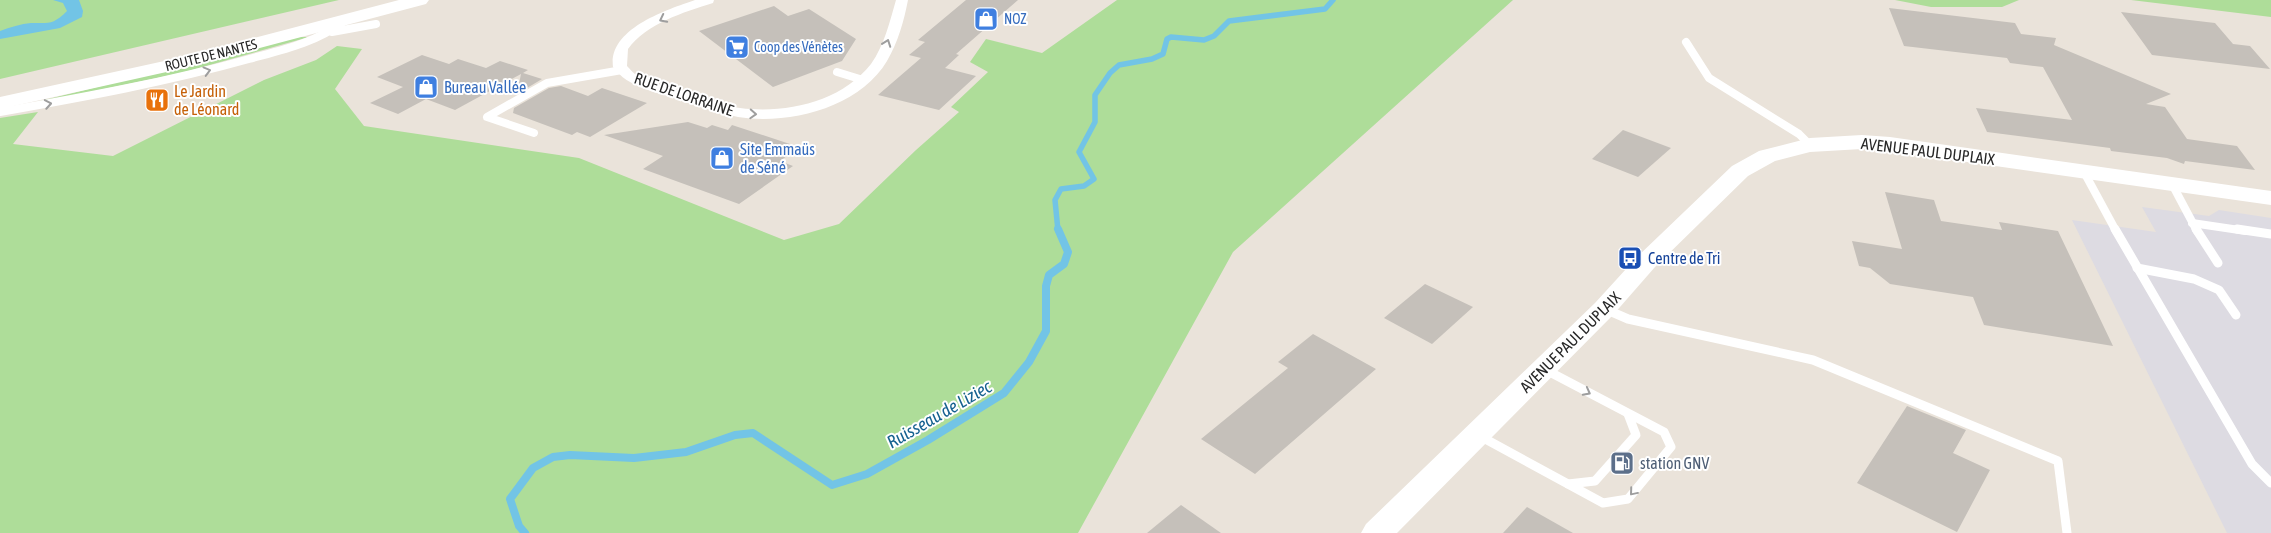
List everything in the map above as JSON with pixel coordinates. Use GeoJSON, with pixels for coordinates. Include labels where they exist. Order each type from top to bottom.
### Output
{"type":"FeatureCollection","features":[{"type":"Feature","properties":{"kind":"main road","name":"ROUTE DE NANTES"},"geometry":{"type":"LineString","coordinates":[[0,103],[336,27],[420,0]]}},
{"type":"Feature","properties":{"kind":"main road","name":"AVENUE PAUL DUPLAIX"},"geometry":{"type":"LineString","coordinates":[[1378,533],[1604,309],[1646,262],[1740,171],[1767,156],[1810,145],[1862,142],[1890,144],[2271,198]]}},
{"type":"Feature","properties":{"kind":"street","name":"RUE DE LORRAINE"},"geometry":{"type":"LineString","coordinates":[[708,0],[688,3],[629,39],[619,55],[622,70],[633,79],[656,88],[733,112],[751,114],[784,113],[818,105],[837,97],[863,80],[876,68],[883,56],[902,0]]}},
{"type":"Feature","properties":{"kind":"lane"},"geometry":{"type":"LineString","coordinates":[[0,112],[92,99],[235,64],[309,42],[336,27],[376,24]]}},
{"type":"Feature","properties":{"kind":"lane"},"geometry":{"type":"LineString","coordinates":[[1686,42],[1709,78],[1799,134],[1810,145]]}},
{"type":"Feature","properties":{"kind":"lane"},"geometry":{"type":"LineString","coordinates":[[534,133],[487,117],[547,83],[622,70]]}},
{"type":"Feature","properties":{"kind":"lane"},"geometry":{"type":"LineString","coordinates":[[837,72],[863,80]]}},
{"type":"Feature","properties":{"kind":"lane"},"geometry":{"type":"LineString","coordinates":[[2084,172],[2136,268],[2252,464],[2271,483]]}},
{"type":"Feature","properties":{"kind":"lane"},"geometry":{"type":"LineString","coordinates":[[2172,184],[2192,222],[2218,263]]}},
{"type":"Feature","properties":{"kind":"lane"},"geometry":{"type":"LineString","coordinates":[[2192,222],[2271,234]]}},
{"type":"Feature","properties":{"kind":"lane"},"geometry":{"type":"LineString","coordinates":[[2136,268],[2194,279],[2219,290],[2236,315]]}},
{"type":"Feature","properties":{"kind":"lane"},"geometry":{"type":"LineString","coordinates":[[1604,309],[1628,319],[1812,360],[2058,461],[2066,533]]}},
{"type":"Feature","properties":{"kind":"lane"},"geometry":{"type":"LineString","coordinates":[[1478,434],[1603,503],[1628,499],[1671,447],[1664,432],[1543,369]]}},
{"type":"Feature","properties":{"kind":"lane"},"geometry":{"type":"LineString","coordinates":[[1568,484],[1595,481],[1636,434],[1628,414]]}},
{"type":"Feature","properties":{"kind":"shaded area"},"geometry":{"type":"Polygon","coordinates":[[[2142,207],[2209,216],[2219,210],[2271,218],[2271,533],[2227,533],[2072,220],[2156,232],[2142,207]]]}},
{"type":"Feature","properties":{"kind":"green space"},"geometry":{"type":"Polygon","coordinates":[[[0,0],[339,0],[0,79],[0,0]]]}},
{"type":"Feature","properties":{"kind":"green space"},"geometry":{"type":"Polygon","coordinates":[[[1117,0],[1513,0],[1233,252],[1078,533],[0,533],[0,118],[38,112],[13,144],[113,156],[264,80],[316,60],[337,46],[362,49],[335,89],[364,126],[579,158],[784,240],[839,224],[916,150],[959,112],[951,107],[988,72],[970,62],[986,39],[1042,53],[1117,0]]]}},
{"type":"Feature","properties":{"kind":"green space"},"geometry":{"type":"Polygon","coordinates":[[[1895,0],[2019,0],[2002,7],[1931,7],[1895,0]]]}},
{"type":"Feature","properties":{"kind":"green space"},"geometry":{"type":"Polygon","coordinates":[[[2131,0],[2271,0],[2271,17],[2131,0]]]}},
{"type":"Feature","properties":{"kind":"green space"},"geometry":{"type":"Polygon","coordinates":[[[299,37],[309,37],[181,73],[8,109],[299,37]]]}},
{"type":"Feature","properties":{"kind":"water"},"geometry":{"type":"Polygon","coordinates":[[[53,0],[79,0],[83,11],[82,17],[60,28],[0,39],[0,31],[27,23],[47,23],[58,19],[67,11],[63,3],[53,0]]]}},
{"type":"Feature","properties":{"kind":"building"},"geometry":{"type":"Polygon","coordinates":[[[966,0],[1018,0],[956,54],[959,55],[945,68],[976,76],[939,110],[878,95],[921,58],[909,55],[925,42],[918,40],[966,0]]]}},
{"type":"Feature","properties":{"kind":"building"},"geometry":{"type":"Polygon","coordinates":[[[774,6],[788,16],[809,9],[856,39],[842,61],[773,87],[699,31],[774,6]]]}},
{"type":"Feature","properties":{"kind":"building"},"geometry":{"type":"Polygon","coordinates":[[[1889,8],[2015,23],[2021,34],[2056,38],[2054,45],[2171,94],[2146,104],[2165,107],[2187,139],[2237,146],[2255,170],[2185,161],[2184,164],[2167,158],[2111,151],[2110,148],[1987,132],[1976,108],[2072,120],[2043,67],[2010,63],[2007,58],[1904,46],[1889,8]]]}},
{"type":"Feature","properties":{"kind":"building"},"geometry":{"type":"Polygon","coordinates":[[[2121,12],[2215,23],[2233,44],[2250,46],[2270,69],[2152,55],[2121,12]]]}},
{"type":"Feature","properties":{"kind":"building"},"geometry":{"type":"Polygon","coordinates":[[[422,55],[449,64],[458,59],[486,68],[500,61],[528,70],[523,73],[542,79],[517,94],[521,74],[455,110],[426,99],[398,114],[370,103],[403,87],[377,77],[422,55]]]}},
{"type":"Feature","properties":{"kind":"building"},"geometry":{"type":"Polygon","coordinates":[[[561,86],[588,96],[602,88],[647,103],[590,137],[577,132],[572,135],[513,113],[514,108],[549,88],[561,86]]]}},
{"type":"Feature","properties":{"kind":"building","name":"Site Emmaüs de Séné"},"geometry":{"type":"Polygon","coordinates":[[[688,122],[707,128],[712,125],[728,130],[732,125],[799,147],[780,161],[793,166],[739,204],[643,169],[663,156],[604,135],[688,122]]]}},
{"type":"Feature","properties":{"kind":"building"},"geometry":{"type":"Polygon","coordinates":[[[1623,130],[1671,148],[1638,177],[1592,159],[1623,130]]]}},
{"type":"Feature","properties":{"kind":"building"},"geometry":{"type":"Polygon","coordinates":[[[1885,192],[1934,200],[1941,221],[2002,230],[1999,222],[2058,231],[2113,346],[1984,325],[1973,297],[1890,284],[1870,268],[1859,266],[1852,241],[1902,249],[1885,192]]]}},
{"type":"Feature","properties":{"kind":"building"},"geometry":{"type":"Polygon","coordinates":[[[1425,284],[1473,307],[1432,344],[1384,318],[1425,284]]]}},
{"type":"Feature","properties":{"kind":"building"},"geometry":{"type":"Polygon","coordinates":[[[1313,334],[1376,369],[1255,474],[1201,439],[1288,368],[1278,362],[1313,334]]]}},
{"type":"Feature","properties":{"kind":"building"},"geometry":{"type":"Polygon","coordinates":[[[1907,406],[1966,430],[1953,453],[1990,470],[1957,532],[1857,483],[1907,406]]]}},
{"type":"Feature","properties":{"kind":"building"},"geometry":{"type":"Polygon","coordinates":[[[1181,505],[1221,533],[1147,533],[1181,505]]]}},
{"type":"Feature","properties":{"kind":"building"},"geometry":{"type":"Polygon","coordinates":[[[1527,507],[1573,533],[1503,533],[1527,507]]]}},
{"type":"Feature","properties":{"kind":"waterway","name":"Ruisseau de Liziec"},"geometry":{"type":"LineString","coordinates":[[1058,231],[1055,200],[1061,189],[1084,186],[1094,179],[1079,152],[1095,122],[1095,95],[1110,73],[1119,65],[1152,59],[1163,54],[1167,39],[1171,37],[1204,40],[1214,36],[1229,21],[1325,9],[1333,0]]}},
{"type":"Feature","properties":{"kind":"waterway","name":"Ruisseau de Liziec"},"geometry":{"type":"LineString","coordinates":[[525,533],[519,526],[510,499],[533,468],[553,457],[570,455],[634,458],[686,452],[735,435],[753,433],[832,485],[867,474],[928,440],[1004,393],[1029,362],[1046,331],[1046,286],[1049,275],[1064,264],[1068,252],[1058,229]]}},
{"type":"Feature","properties":{"kind":"place","name":"NOZ"},"geometry":{"type":"Point","coordinates":[986,19]}},
{"type":"Feature","properties":{"kind":"place","name":"Coop des Vénètes"},"geometry":{"type":"Point","coordinates":[737,47]}},
{"type":"Feature","properties":{"kind":"place","name":"Bureau Vallée"},"geometry":{"type":"Point","coordinates":[426,87]}},
{"type":"Feature","properties":{"kind":"place","name":"Le Jardin de Léonard"},"geometry":{"type":"Point","coordinates":[157,100]}},
{"type":"Feature","properties":{"kind":"place","name":"Site Emmaüs de Séné"},"geometry":{"type":"Point","coordinates":[722,158]}},
{"type":"Feature","properties":{"kind":"place","name":"Centre de Tri"},"geometry":{"type":"Point","coordinates":[1630,258]}},
{"type":"Feature","properties":{"kind":"place","name":"station GNV"},"geometry":{"type":"Point","coordinates":[1622,463]}}]}
